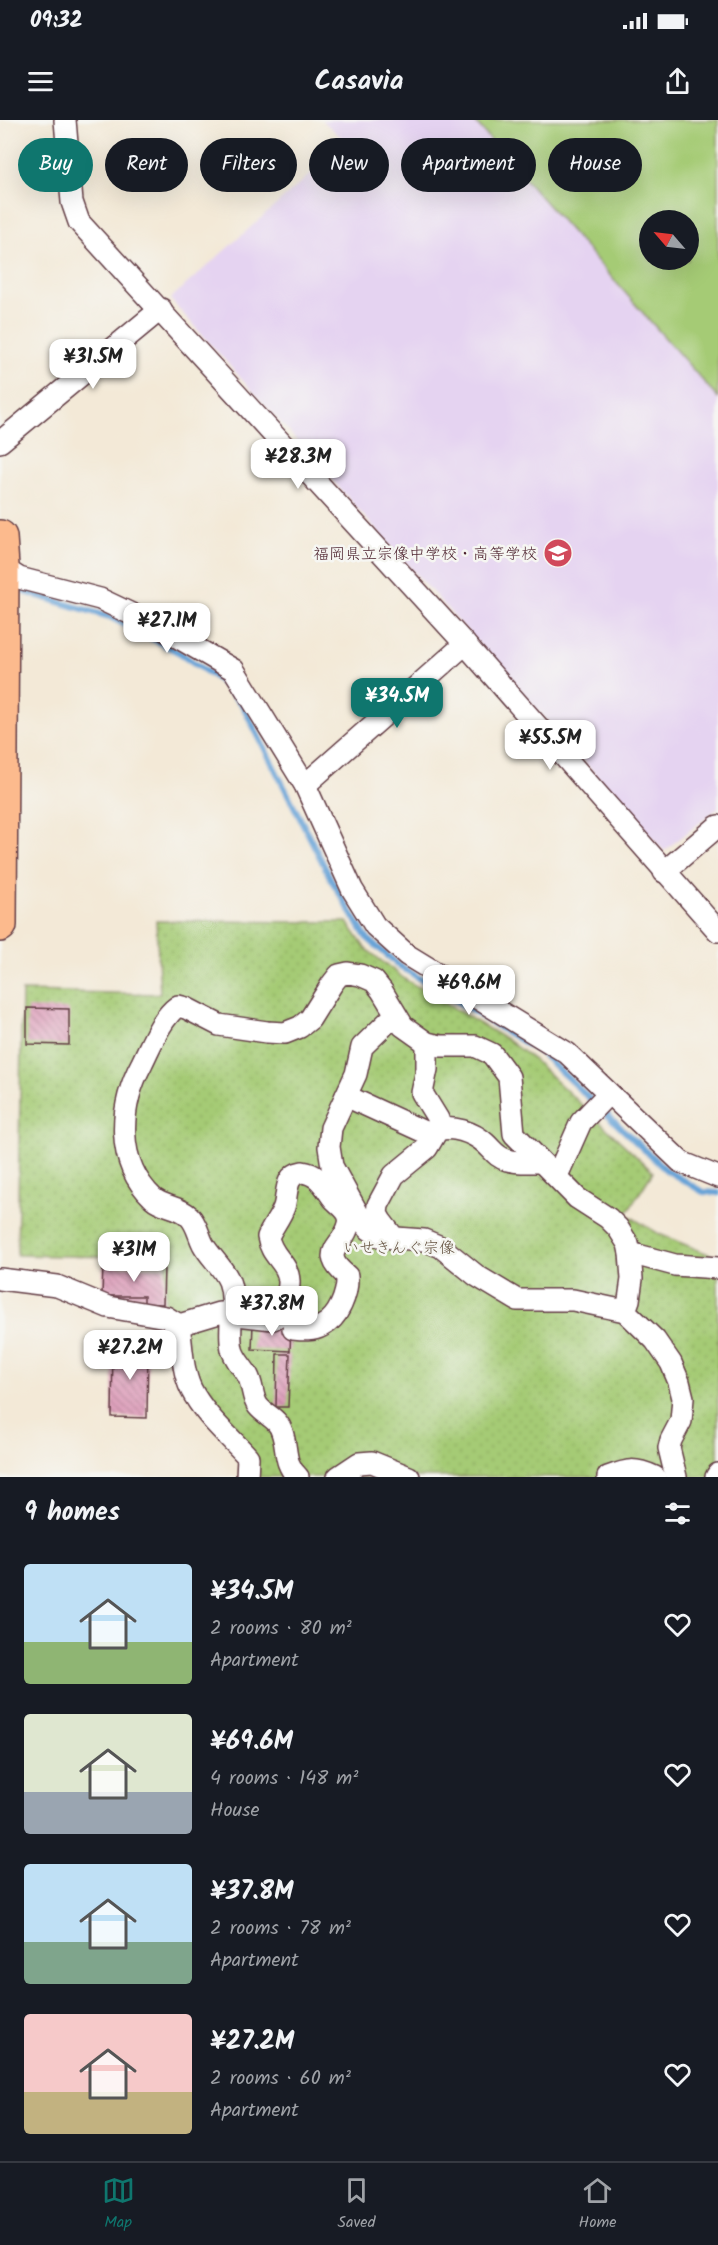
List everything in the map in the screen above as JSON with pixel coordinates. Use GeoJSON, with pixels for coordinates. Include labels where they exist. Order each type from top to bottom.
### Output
{"type":"FeatureCollection","features":[{"type":"Feature","properties":{"kind":"main road"},"geometry":{"type":"LineString","coordinates":[[0,925],[1,556]]}},
{"type":"Feature","properties":{"kind":"street"},"geometry":{"type":"LineString","coordinates":[[65,120],[72,202],[79,222],[465,644],[718,931]]}},
{"type":"Feature","properties":{"kind":"street"},"geometry":{"type":"LineString","coordinates":[[0,442],[161,309]]}},
{"type":"Feature","properties":{"kind":"street"},"geometry":{"type":"LineString","coordinates":[[1,556],[19,578],[100,599],[165,630],[234,670],[304,785],[352,889],[375,926],[407,955],[567,1053],[681,1162],[716,1175]]}},
{"type":"Feature","properties":{"kind":"street"},"geometry":{"type":"LineString","coordinates":[[304,785],[465,644]]}},
{"type":"Feature","properties":{"kind":"street"},"geometry":{"type":"LineString","coordinates":[[664,872],[718,826]]}},
{"type":"Feature","properties":{"kind":"street"},"geometry":{"type":"LineString","coordinates":[[292,1474],[283,1432],[277,1420],[258,1406],[248,1376],[234,1355],[231,1316],[233,1297],[228,1280],[204,1245],[197,1227],[184,1212],[154,1200],[134,1174],[128,1154],[124,1137],[125,1109],[136,1074],[171,1011],[178,1006],[219,1025],[285,1033],[300,1027],[310,1019],[339,975],[348,973],[374,981],[403,1026],[426,1043],[475,1047],[492,1054],[509,1077],[514,1134],[577,1198],[608,1218],[618,1228],[630,1252],[632,1279],[625,1311]]}},
{"type":"Feature","properties":{"kind":"street"},"geometry":{"type":"LineString","coordinates":[[395,1015],[362,1047],[356,1074],[331,1128],[329,1147],[332,1166],[361,1219],[369,1229],[382,1237],[424,1240],[441,1247],[477,1276],[517,1300],[532,1302],[573,1299],[625,1311],[654,1340],[671,1363],[680,1382],[683,1398],[681,1421],[669,1448],[676,1477]]}},
{"type":"Feature","properties":{"kind":"street"},"geometry":{"type":"LineString","coordinates":[[394,1238],[381,1221],[378,1204],[394,1175],[400,1168],[419,1156],[437,1133],[438,1119],[423,1093],[427,1069],[426,1043]]}},
{"type":"Feature","properties":{"kind":"street"},"geometry":{"type":"LineString","coordinates":[[557,1176],[581,1122],[608,1094]]}},
{"type":"Feature","properties":{"kind":"street"},"geometry":{"type":"LineString","coordinates":[[346,1096],[437,1133],[464,1131],[485,1143],[496,1155],[508,1161],[540,1162]]}},
{"type":"Feature","properties":{"kind":"street"},"geometry":{"type":"LineString","coordinates":[[179,1325],[219,1313],[273,1319],[281,1314],[281,1308],[289,1291],[289,1276],[282,1262],[271,1250],[268,1237],[284,1208],[288,1183],[297,1173],[307,1172],[320,1180],[346,1210],[349,1217],[349,1225],[334,1249],[333,1255],[336,1265],[347,1276],[348,1289],[327,1323],[312,1330],[293,1329]]}},
{"type":"Feature","properties":{"kind":"street"},"geometry":{"type":"LineString","coordinates":[[630,1252],[675,1265],[718,1268]]}},
{"type":"Feature","properties":{"kind":"street"},"geometry":{"type":"LineString","coordinates":[[0,1279],[57,1286],[108,1307],[166,1317],[179,1325]]}},
{"type":"Feature","properties":{"kind":"street"},"geometry":{"type":"LineString","coordinates":[[179,1325],[186,1375],[191,1389],[205,1410],[248,1457],[247,1477]]}},
{"type":"Feature","properties":{"kind":"street"},"geometry":{"type":"LineString","coordinates":[[338,1477],[358,1463],[372,1461],[409,1477]]}},
{"type":"Feature","properties":{"kind":"street"},"geometry":{"type":"LineString","coordinates":[[608,1477],[626,1470],[639,1470],[655,1477]]}},
{"type":"Feature","properties":{"kind":"shaded area","name":"福岡県立宗像中学校・高等学校"},"geometry":{"type":"Polygon","coordinates":[[[322,120],[718,120],[718,808],[664,851],[170,299],[291,192],[297,192],[297,186],[309,176],[309,192],[389,192],[389,138],[342,138],[322,120]]]}},
{"type":"Feature","properties":{"kind":"green space"},"geometry":{"type":"Polygon","coordinates":[[[473,120],[718,120],[718,398],[536,191],[536,138],[489,138],[473,120]]]}},
{"type":"Feature","properties":{"kind":"green space","name":"いせきんぐ宗像"},"geometry":{"type":"Polygon","coordinates":[[[156,921],[347,922],[365,948],[406,980],[506,1039],[534,1060],[653,1172],[626,1214],[659,1234],[718,1258],[718,1477],[253,1477],[206,1401],[196,1379],[179,1312],[165,1311],[167,1258],[17,1255],[22,991],[160,994],[156,921]]]}},
{"type":"Feature","properties":{"kind":"building"},"geometry":{"type":"Polygon","coordinates":[[[27,1008],[69,1009],[69,1045],[27,1044],[27,1008]]]}},
{"type":"Feature","properties":{"kind":"building"},"geometry":{"type":"Polygon","coordinates":[[[103,1266],[164,1267],[163,1304],[144,1304],[144,1296],[102,1296],[103,1266]]]}},
{"type":"Feature","properties":{"kind":"building"},"geometry":{"type":"Polygon","coordinates":[[[253,1324],[291,1325],[290,1351],[252,1349],[253,1324]]]}},
{"type":"Feature","properties":{"kind":"building"},"geometry":{"type":"Polygon","coordinates":[[[113,1345],[148,1345],[147,1418],[112,1417],[113,1345]]]}},
{"type":"Feature","properties":{"kind":"building"},"geometry":{"type":"Polygon","coordinates":[[[277,1354],[290,1354],[288,1407],[276,1407],[277,1354]]]}},
{"type":"Feature","properties":{"kind":"waterway"},"geometry":{"type":"LineString","coordinates":[[12,588],[110,617],[180,653],[220,681],[243,706],[332,881],[366,937],[398,965],[541,1053],[666,1170],[703,1192],[718,1193]]}},
{"type":"Feature","properties":{"kind":"place","name":"福岡県立宗像中学校・高等学校"},"geometry":{"type":"Point","coordinates":[558,553]}}]}
